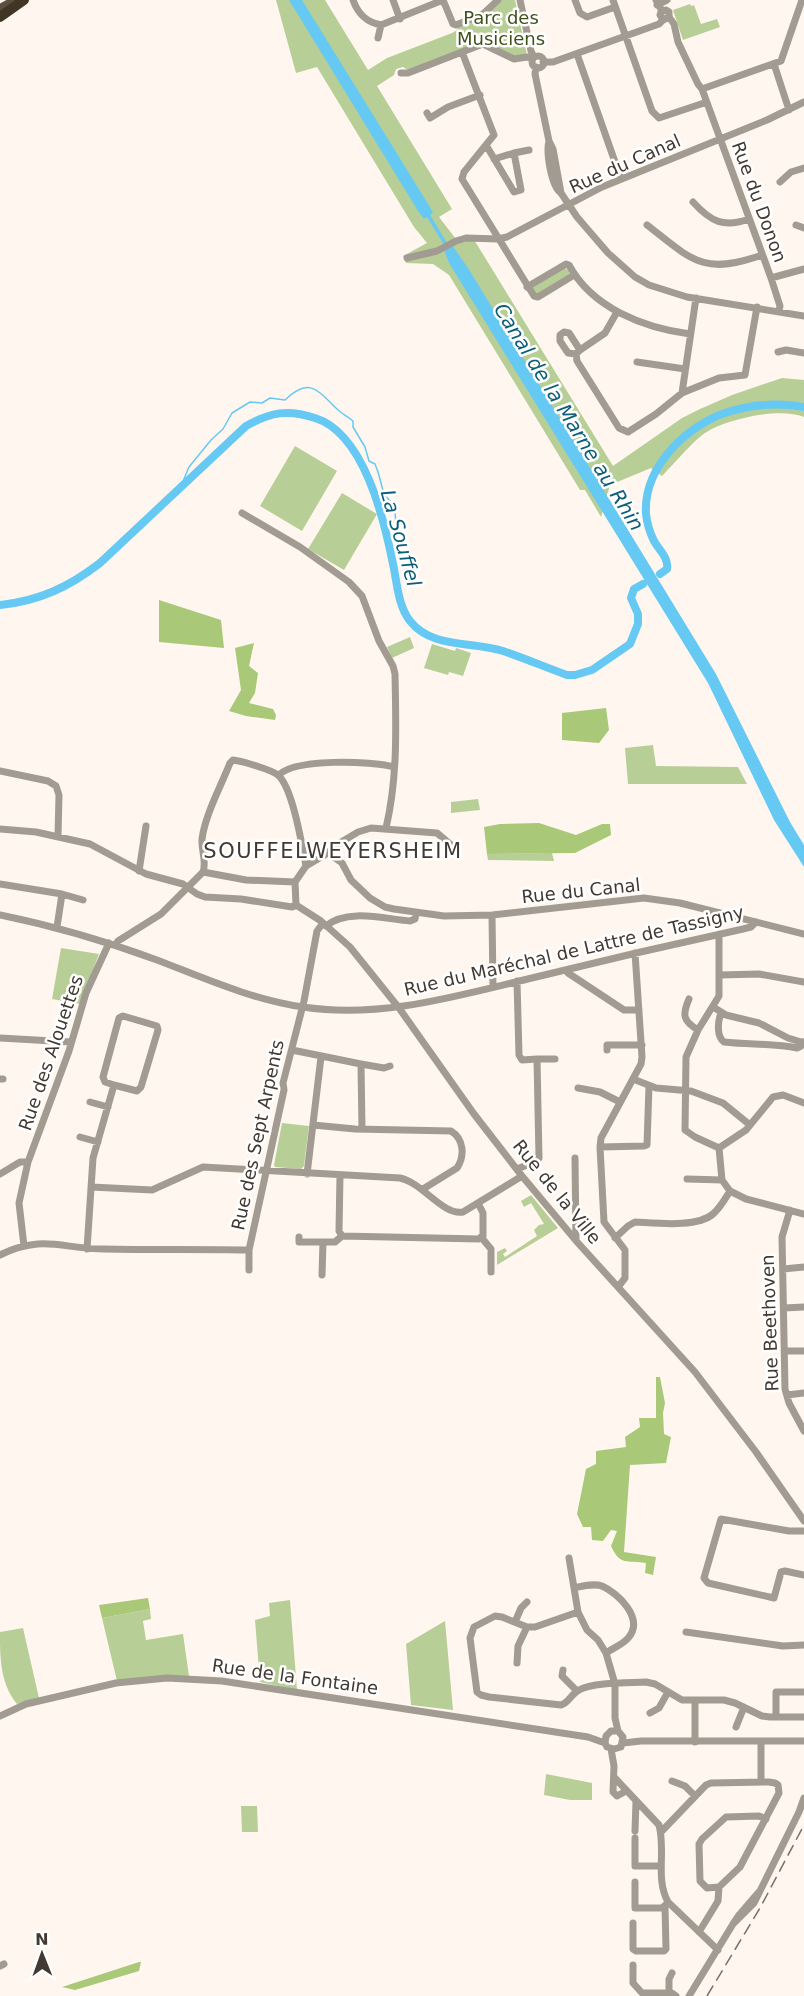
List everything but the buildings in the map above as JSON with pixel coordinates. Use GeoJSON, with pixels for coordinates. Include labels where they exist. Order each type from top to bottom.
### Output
{"type":"FeatureCollection","features":[{"type":"Feature","properties":{"kind":"highway"},"geometry":{"type":"LineString","coordinates":[[0,17],[24,0]]}},
{"type":"Feature","properties":{"kind":"main road"},"geometry":{"type":"LineString","coordinates":[[0,7],[8,0]]}},
{"type":"Feature","properties":{"kind":"main road"},"geometry":{"type":"LineString","coordinates":[[0,7],[15,0]]}},
{"type":"Feature","properties":{"kind":"street"},"geometry":{"type":"LineString","coordinates":[[353,0],[361,16],[381,25],[443,0],[453,24],[456,25],[483,14],[498,0]]}},
{"type":"Feature","properties":{"kind":"street"},"geometry":{"type":"LineString","coordinates":[[393,0],[400,19]]}},
{"type":"Feature","properties":{"kind":"street"},"geometry":{"type":"LineString","coordinates":[[520,0],[533,58],[532,64],[536,67]]}},
{"type":"Feature","properties":{"kind":"street"},"geometry":{"type":"LineString","coordinates":[[575,0],[580,13],[587,17],[614,3],[652,111],[659,118],[707,102]]}},
{"type":"Feature","properties":{"kind":"street"},"geometry":{"type":"LineString","coordinates":[[543,62],[553,62],[659,24],[666,18],[668,11],[658,5],[667,0]]}},
{"type":"Feature","properties":{"kind":"street"},"geometry":{"type":"LineString","coordinates":[[702,88],[781,61],[802,0]]}},
{"type":"Feature","properties":{"kind":"street","name":"Rue du Donon"},"geometry":{"type":"LineString","coordinates":[[666,18],[674,24],[678,42],[702,88],[771,278],[780,306],[779,311]]}},
{"type":"Feature","properties":{"kind":"street"},"geometry":{"type":"LineString","coordinates":[[378,38],[381,25]]}},
{"type":"Feature","properties":{"kind":"street"},"geometry":{"type":"LineString","coordinates":[[402,73],[408,73],[483,44],[514,59],[542,57],[543,62]]}},
{"type":"Feature","properties":{"kind":"street"},"geometry":{"type":"LineString","coordinates":[[462,52],[494,131],[494,135],[464,172],[462,179],[534,296],[538,297],[574,275]]}},
{"type":"Feature","properties":{"kind":"street"},"geometry":{"type":"LineString","coordinates":[[577,54],[621,179]]}},
{"type":"Feature","properties":{"kind":"street"},"geometry":{"type":"LineString","coordinates":[[536,67],[542,66],[543,62]]}},
{"type":"Feature","properties":{"kind":"street"},"geometry":{"type":"LineString","coordinates":[[774,64],[789,110]]}},
{"type":"Feature","properties":{"kind":"street"},"geometry":{"type":"LineString","coordinates":[[536,67],[535,74],[561,193],[608,254],[635,278],[659,290],[804,316]]}},
{"type":"Feature","properties":{"kind":"street"},"geometry":{"type":"LineString","coordinates":[[427,113],[430,118],[448,107],[480,95]]}},
{"type":"Feature","properties":{"kind":"street","name":"Rue du Canal"},"geometry":{"type":"LineString","coordinates":[[407,258],[441,250],[455,241],[466,238],[498,239],[523,229],[621,179],[804,102]]}},
{"type":"Feature","properties":{"kind":"street"},"geometry":{"type":"LineString","coordinates":[[486,145],[514,192],[521,190],[514,153]]}},
{"type":"Feature","properties":{"kind":"street"},"geometry":{"type":"LineString","coordinates":[[494,159],[529,150]]}},
{"type":"Feature","properties":{"kind":"street"},"geometry":{"type":"LineString","coordinates":[[780,182],[791,172],[804,168]]}},
{"type":"Feature","properties":{"kind":"street"},"geometry":{"type":"LineString","coordinates":[[693,202],[705,214],[722,223],[736,224],[749,219]]}},
{"type":"Feature","properties":{"kind":"street"},"geometry":{"type":"LineString","coordinates":[[647,225],[681,252],[704,263],[717,265],[737,263],[762,255]]}},
{"type":"Feature","properties":{"kind":"street"},"geometry":{"type":"LineString","coordinates":[[796,225],[804,228]]}},
{"type":"Feature","properties":{"kind":"street"},"geometry":{"type":"LineString","coordinates":[[527,287],[566,264],[569,265],[574,275],[617,312],[657,327],[690,334]]}},
{"type":"Feature","properties":{"kind":"street"},"geometry":{"type":"LineString","coordinates":[[771,278],[804,269]]}},
{"type":"Feature","properties":{"kind":"street"},"geometry":{"type":"LineString","coordinates":[[682,393],[696,298]]}},
{"type":"Feature","properties":{"kind":"street"},"geometry":{"type":"LineString","coordinates":[[617,312],[605,333],[578,352],[577,361],[623,431],[630,430],[656,414],[682,393],[720,378],[745,375],[757,307]]}},
{"type":"Feature","properties":{"kind":"street"},"geometry":{"type":"LineString","coordinates":[[778,352],[786,350],[804,353]]}},
{"type":"Feature","properties":{"kind":"street"},"geometry":{"type":"LineString","coordinates":[[638,362],[685,369]]}},
{"type":"Feature","properties":{"kind":"street"},"geometry":{"type":"LineString","coordinates":[[242,513],[300,547],[349,582],[362,596],[379,641],[395,674],[397,737],[386,828]]}},
{"type":"Feature","properties":{"kind":"street"},"geometry":{"type":"LineString","coordinates":[[112,944],[161,914],[203,872],[205,864],[202,839],[233,760],[279,775],[286,786],[296,817],[306,866]]}},
{"type":"Feature","properties":{"kind":"street"},"geometry":{"type":"LineString","coordinates":[[279,775],[290,768],[328,762],[352,762],[394,767]]}},
{"type":"Feature","properties":{"kind":"street"},"geometry":{"type":"LineString","coordinates":[[0,771],[48,781],[56,786],[59,795],[58,836]]}},
{"type":"Feature","properties":{"kind":"street"},"geometry":{"type":"LineString","coordinates":[[139,871],[146,826]]}},
{"type":"Feature","properties":{"kind":"street"},"geometry":{"type":"LineString","coordinates":[[0,829],[36,831],[99,848],[139,871],[173,880],[205,897],[242,899],[292,907],[296,905],[295,882],[306,866],[358,832],[371,828],[386,828],[437,832],[450,844]]}},
{"type":"Feature","properties":{"kind":"street","name":"Rue du Canal"},"geometry":{"type":"LineString","coordinates":[[328,853],[342,863],[351,880],[370,898],[385,907],[416,913],[444,916],[492,915],[644,898],[680,903],[804,934]]}},
{"type":"Feature","properties":{"kind":"street"},"geometry":{"type":"LineString","coordinates":[[203,872],[246,880],[295,882]]}},
{"type":"Feature","properties":{"kind":"street"},"geometry":{"type":"LineString","coordinates":[[0,884],[62,894],[82,900]]}},
{"type":"Feature","properties":{"kind":"street"},"geometry":{"type":"LineString","coordinates":[[57,927],[62,894]]}},
{"type":"Feature","properties":{"kind":"street","name":"Rue de la Ville"},"geometry":{"type":"LineString","coordinates":[[296,905],[324,924],[350,947],[399,1008],[474,1114],[522,1176],[694,1372],[756,1452],[804,1520]]}},
{"type":"Feature","properties":{"kind":"street"},"geometry":{"type":"LineString","coordinates":[[324,924],[362,916],[412,921],[416,913]]}},
{"type":"Feature","properties":{"kind":"street","name":"Rue du Maréchal de Lattre de Tassigny"},"geometry":{"type":"LineString","coordinates":[[0,915],[57,927],[112,944],[246,993],[302,1007],[358,1011],[399,1008],[493,987],[751,927],[756,922]]}},
{"type":"Feature","properties":{"kind":"street"},"geometry":{"type":"LineString","coordinates":[[492,915],[493,987]]}},
{"type":"Feature","properties":{"kind":"street","name":"Rue des Sept Arpents"},"geometry":{"type":"LineString","coordinates":[[249,1270],[249,1250],[317,931],[324,924]]}},
{"type":"Feature","properties":{"kind":"street"},"geometry":{"type":"LineString","coordinates":[[718,934],[719,996],[698,1030],[686,1057],[685,1130],[719,1148]]}},
{"type":"Feature","properties":{"kind":"street","name":"Rue des Alouettes"},"geometry":{"type":"LineString","coordinates":[[24,1246],[19,1203],[28,1162],[86,993],[112,944]]}},
{"type":"Feature","properties":{"kind":"street"},"geometry":{"type":"LineString","coordinates":[[618,1287],[625,1278],[625,1252],[604,1222],[600,1147],[601,1138],[641,1064],[642,1045],[635,953]]}},
{"type":"Feature","properties":{"kind":"street"},"geometry":{"type":"LineString","coordinates":[[566,969],[568,973],[624,1010],[639,1010]]}},
{"type":"Feature","properties":{"kind":"street"},"geometry":{"type":"LineString","coordinates":[[719,975],[759,974],[804,982]]}},
{"type":"Feature","properties":{"kind":"street"},"geometry":{"type":"LineString","coordinates":[[517,981],[519,1055],[522,1060],[555,1059]]}},
{"type":"Feature","properties":{"kind":"street"},"geometry":{"type":"LineString","coordinates":[[689,999],[685,1007],[685,1019],[698,1030]]}},
{"type":"Feature","properties":{"kind":"street"},"geometry":{"type":"LineString","coordinates":[[713,1006],[722,1013],[759,1023],[774,1032],[803,1042],[801,1047],[797,1048],[721,1040],[719,1018],[722,1013]]}},
{"type":"Feature","properties":{"kind":"street"},"geometry":{"type":"LineString","coordinates":[[123,1016],[157,1026],[158,1030],[141,1087],[137,1091],[114,1085],[105,1082],[103,1077],[120,1018],[123,1016]]}},
{"type":"Feature","properties":{"kind":"street"},"geometry":{"type":"LineString","coordinates":[[768,1044],[774,1032]]}},
{"type":"Feature","properties":{"kind":"street"},"geometry":{"type":"LineString","coordinates":[[0,1038],[71,1042]]}},
{"type":"Feature","properties":{"kind":"street"},"geometry":{"type":"LineString","coordinates":[[608,1050],[607,1045],[642,1045]]}},
{"type":"Feature","properties":{"kind":"street"},"geometry":{"type":"LineString","coordinates":[[292,1050],[384,1068],[390,1066]]}},
{"type":"Feature","properties":{"kind":"street"},"geometry":{"type":"LineString","coordinates":[[307,1174],[321,1057]]}},
{"type":"Feature","properties":{"kind":"street"},"geometry":{"type":"LineString","coordinates":[[517,1169],[539,1158],[537,1059]]}},
{"type":"Feature","properties":{"kind":"street"},"geometry":{"type":"LineString","coordinates":[[361,1064],[362,1129]]}},
{"type":"Feature","properties":{"kind":"street"},"geometry":{"type":"LineString","coordinates":[[633,1079],[649,1086],[685,1090],[723,1103],[750,1125]]}},
{"type":"Feature","properties":{"kind":"street"},"geometry":{"type":"LineString","coordinates":[[87,1249],[93,1158],[114,1085]]}},
{"type":"Feature","properties":{"kind":"street"},"geometry":{"type":"LineString","coordinates":[[600,1147],[647,1145],[649,1086]]}},
{"type":"Feature","properties":{"kind":"street"},"geometry":{"type":"LineString","coordinates":[[578,1088],[600,1092],[620,1102]]}},
{"type":"Feature","properties":{"kind":"street"},"geometry":{"type":"LineString","coordinates":[[719,1148],[750,1125],[773,1097],[783,1095],[804,1103]]}},
{"type":"Feature","properties":{"kind":"street"},"geometry":{"type":"LineString","coordinates":[[90,1102],[108,1107]]}},
{"type":"Feature","properties":{"kind":"street"},"geometry":{"type":"LineString","coordinates":[[313,1125],[362,1129],[451,1131],[457,1134],[462,1144],[460,1164],[423,1189]]}},
{"type":"Feature","properties":{"kind":"street"},"geometry":{"type":"LineString","coordinates":[[80,1137],[98,1142]]}},
{"type":"Feature","properties":{"kind":"street"},"geometry":{"type":"LineString","coordinates":[[719,1148],[722,1180],[730,1191],[746,1199],[804,1214]]}},
{"type":"Feature","properties":{"kind":"street"},"geometry":{"type":"LineString","coordinates":[[575,1158],[576,1240]]}},
{"type":"Feature","properties":{"kind":"street"},"geometry":{"type":"LineString","coordinates":[[0,1174],[20,1162],[28,1162]]}},
{"type":"Feature","properties":{"kind":"street"},"geometry":{"type":"LineString","coordinates":[[91,1187],[152,1190],[201,1167],[400,1178],[409,1180],[453,1212],[463,1212],[522,1176]]}},
{"type":"Feature","properties":{"kind":"street"},"geometry":{"type":"LineString","coordinates":[[340,1175],[340,1238]]}},
{"type":"Feature","properties":{"kind":"street"},"geometry":{"type":"LineString","coordinates":[[687,1179],[722,1180]]}},
{"type":"Feature","properties":{"kind":"street"},"geometry":{"type":"LineString","coordinates":[[615,1238],[635,1222],[693,1222],[709,1217],[730,1191]]}},
{"type":"Feature","properties":{"kind":"street"},"geometry":{"type":"LineString","coordinates":[[478,1203],[483,1213],[481,1237],[491,1249],[491,1272]]}},
{"type":"Feature","properties":{"kind":"street","name":"Rue Beethoven"},"geometry":{"type":"LineString","coordinates":[[790,1210],[782,1237],[787,1395],[804,1431]]}},
{"type":"Feature","properties":{"kind":"street"},"geometry":{"type":"LineString","coordinates":[[299,1237],[299,1242],[335,1242],[340,1238],[479,1239],[481,1237]]}},
{"type":"Feature","properties":{"kind":"street"},"geometry":{"type":"LineString","coordinates":[[0,1255],[24,1246],[49,1242],[87,1249],[249,1250]]}},
{"type":"Feature","properties":{"kind":"street"},"geometry":{"type":"LineString","coordinates":[[322,1275],[323,1242]]}},
{"type":"Feature","properties":{"kind":"street"},"geometry":{"type":"LineString","coordinates":[[783,1269],[804,1267]]}},
{"type":"Feature","properties":{"kind":"street"},"geometry":{"type":"LineString","coordinates":[[784,1308],[804,1307]]}},
{"type":"Feature","properties":{"kind":"street"},"geometry":{"type":"LineString","coordinates":[[785,1351],[804,1351]]}},
{"type":"Feature","properties":{"kind":"street"},"geometry":{"type":"LineString","coordinates":[[787,1395],[804,1393]]}},
{"type":"Feature","properties":{"kind":"street"},"geometry":{"type":"LineString","coordinates":[[804,1532],[721,1519],[704,1578],[708,1583],[774,1598],[781,1572],[785,1570],[804,1575]]}},
{"type":"Feature","properties":{"kind":"street"},"geometry":{"type":"LineString","coordinates":[[569,1558],[578,1612],[587,1630],[598,1640],[606,1653],[615,1684],[615,1794],[620,1796],[626,1791],[659,1825],[661,1832],[663,1894],[667,1905],[666,1949],[664,1952],[633,1949],[633,1923]]}},
{"type":"Feature","properties":{"kind":"street"},"geometry":{"type":"LineString","coordinates":[[574,1588],[602,1586],[624,1600],[629,1609],[632,1634],[628,1640],[606,1653]]}},
{"type":"Feature","properties":{"kind":"street"},"geometry":{"type":"LineString","coordinates":[[515,1622],[521,1608],[527,1602]]}},
{"type":"Feature","properties":{"kind":"street"},"geometry":{"type":"LineString","coordinates":[[578,1612],[535,1627],[527,1627],[495,1616],[474,1627],[471,1632],[477,1692],[489,1697],[561,1705],[566,1704],[577,1691],[586,1687],[646,1682],[655,1684],[682,1700],[724,1700],[762,1716],[804,1717]]}},
{"type":"Feature","properties":{"kind":"street"},"geometry":{"type":"LineString","coordinates":[[518,1663],[518,1646],[527,1627]]}},
{"type":"Feature","properties":{"kind":"street"},"geometry":{"type":"LineString","coordinates":[[686,1632],[783,1646],[804,1645]]}},
{"type":"Feature","properties":{"kind":"street"},"geometry":{"type":"LineString","coordinates":[[563,1670],[562,1676],[577,1691]]}},
{"type":"Feature","properties":{"kind":"street","name":"Rue de la Fontaine"},"geometry":{"type":"LineString","coordinates":[[0,1716],[26,1704],[116,1683],[187,1678],[234,1683],[614,1740],[804,1741]]}},
{"type":"Feature","properties":{"kind":"street"},"geometry":{"type":"LineString","coordinates":[[650,1713],[659,1707],[668,1692]]}},
{"type":"Feature","properties":{"kind":"street"},"geometry":{"type":"LineString","coordinates":[[776,1717],[776,1692],[804,1692]]}},
{"type":"Feature","properties":{"kind":"street"},"geometry":{"type":"LineString","coordinates":[[695,1701],[695,1742]]}},
{"type":"Feature","properties":{"kind":"street"},"geometry":{"type":"LineString","coordinates":[[736,1727],[744,1707]]}},
{"type":"Feature","properties":{"kind":"street"},"geometry":{"type":"LineString","coordinates":[[760,1741],[761,1782]]}},
{"type":"Feature","properties":{"kind":"street"},"geometry":{"type":"LineString","coordinates":[[672,1781],[685,1786],[695,1796]]}},
{"type":"Feature","properties":{"kind":"street"},"geometry":{"type":"LineString","coordinates":[[661,1832],[706,1785],[711,1783],[775,1783],[779,1793],[766,1818],[740,1867],[719,1887],[707,1888],[700,1881],[699,1844],[702,1839],[726,1817],[759,1816],[766,1818]]}},
{"type":"Feature","properties":{"kind":"street"},"geometry":{"type":"LineString","coordinates":[[689,1996],[739,1915],[758,1893],[804,1798]]}},
{"type":"Feature","properties":{"kind":"street"},"geometry":{"type":"LineString","coordinates":[[636,1801],[635,1866],[661,1866]]}},
{"type":"Feature","properties":{"kind":"street"},"geometry":{"type":"LineString","coordinates":[[636,1882],[635,1908],[667,1905],[717,1950]]}},
{"type":"Feature","properties":{"kind":"street"},"geometry":{"type":"LineString","coordinates":[[699,1932],[718,1901],[719,1887]]}},
{"type":"Feature","properties":{"kind":"street"},"geometry":{"type":"LineString","coordinates":[[633,1965],[633,1983],[642,1993],[672,1995],[669,1979],[672,1973]]}},
{"type":"Feature","properties":{"kind":"green space","name":"Parc des Musiciens"},"geometry":{"type":"Polygon","coordinates":[[[276,0],[325,0],[368,70],[387,58],[452,33],[459,26],[502,0],[515,0],[527,55],[516,57],[481,42],[408,70],[403,67],[396,69],[394,75],[377,86],[452,209],[439,217],[456,239],[473,238],[613,466],[682,418],[732,395],[782,378],[804,380],[804,417],[781,413],[767,414],[739,419],[715,428],[694,442],[662,476],[651,468],[610,485],[601,517],[585,490],[580,490],[449,275],[433,264],[406,263],[403,256],[427,243],[414,227],[317,67],[296,73],[276,0]]]}},
{"type":"Feature","properties":{"kind":"green space"},"geometry":{"type":"Polygon","coordinates":[[[690,4],[694,5],[701,24],[717,19],[720,27],[683,40],[673,10],[690,4]]]}},
{"type":"Feature","properties":{"kind":"green space"},"geometry":{"type":"Polygon","coordinates":[[[565,268],[569,270],[569,274],[537,294],[532,289],[533,286],[565,268]]]}},
{"type":"Feature","properties":{"kind":"green space"},"geometry":{"type":"Polygon","coordinates":[[[295,446],[337,471],[302,531],[260,506],[295,446]]]}},
{"type":"Feature","properties":{"kind":"green space"},"geometry":{"type":"Polygon","coordinates":[[[342,493],[377,514],[344,570],[308,549],[342,493]]]}},
{"type":"Feature","properties":{"kind":"green space"},"geometry":{"type":"Polygon","coordinates":[[[159,600],[221,620],[224,648],[159,642],[159,600]]]}},
{"type":"Feature","properties":{"kind":"green space"},"geometry":{"type":"Polygon","coordinates":[[[410,637],[414,648],[392,658],[387,647],[410,637]]]}},
{"type":"Feature","properties":{"kind":"green space"},"geometry":{"type":"Polygon","coordinates":[[[254,643],[249,666],[258,673],[255,693],[249,703],[273,709],[276,715],[275,720],[229,711],[241,690],[235,648],[254,643]]]}},
{"type":"Feature","properties":{"kind":"green space"},"geometry":{"type":"Polygon","coordinates":[[[432,644],[471,653],[463,676],[449,672],[448,675],[424,668],[432,644]]]}},
{"type":"Feature","properties":{"kind":"green space"},"geometry":{"type":"Polygon","coordinates":[[[606,708],[609,730],[599,743],[562,740],[562,713],[606,708]]]}},
{"type":"Feature","properties":{"kind":"green space"},"geometry":{"type":"Polygon","coordinates":[[[653,745],[656,766],[738,767],[747,784],[628,784],[625,748],[653,745]]]}},
{"type":"Feature","properties":{"kind":"green space"},"geometry":{"type":"Polygon","coordinates":[[[478,799],[480,810],[451,813],[451,802],[478,799]]]}},
{"type":"Feature","properties":{"kind":"green space"},"geometry":{"type":"Polygon","coordinates":[[[539,823],[576,835],[602,824],[610,824],[611,835],[575,853],[487,854],[484,827],[500,824],[539,823]]]}},
{"type":"Feature","properties":{"kind":"green space"},"geometry":{"type":"Polygon","coordinates":[[[552,853],[554,861],[488,860],[487,854],[552,853]]]}},
{"type":"Feature","properties":{"kind":"green space"},"geometry":{"type":"Polygon","coordinates":[[[61,948],[99,954],[80,1004],[52,999],[61,948]]]}},
{"type":"Feature","properties":{"kind":"green space"},"geometry":{"type":"Polygon","coordinates":[[[282,1123],[309,1126],[304,1166],[301,1169],[275,1167],[274,1165],[282,1123]]]}},
{"type":"Feature","properties":{"kind":"green space"},"geometry":{"type":"Polygon","coordinates":[[[531,1195],[558,1228],[497,1265],[497,1252],[505,1248],[507,1251],[503,1254],[505,1257],[537,1236],[534,1230],[544,1224],[531,1203],[524,1207],[521,1201],[531,1195]]]}},
{"type":"Feature","properties":{"kind":"green space"},"geometry":{"type":"Polygon","coordinates":[[[656,1377],[660,1377],[665,1403],[664,1434],[671,1437],[666,1463],[630,1465],[624,1552],[656,1557],[653,1575],[645,1573],[646,1563],[625,1561],[618,1557],[611,1546],[617,1531],[611,1530],[603,1541],[592,1540],[591,1527],[583,1527],[577,1514],[586,1469],[596,1464],[596,1451],[626,1447],[625,1437],[640,1427],[639,1418],[656,1418],[656,1377]]]}},
{"type":"Feature","properties":{"kind":"green space"},"geometry":{"type":"Polygon","coordinates":[[[148,1598],[150,1609],[102,1618],[99,1605],[148,1598]]]}},
{"type":"Feature","properties":{"kind":"green space"},"geometry":{"type":"Polygon","coordinates":[[[290,1600],[297,1690],[260,1682],[255,1620],[270,1616],[269,1603],[290,1600]]]}},
{"type":"Feature","properties":{"kind":"green space"},"geometry":{"type":"Polygon","coordinates":[[[150,1609],[151,1619],[143,1621],[146,1640],[183,1634],[189,1676],[117,1681],[102,1618],[150,1609]]]}},
{"type":"Feature","properties":{"kind":"green space"},"geometry":{"type":"Polygon","coordinates":[[[445,1621],[453,1710],[411,1705],[406,1644],[445,1621]]]}},
{"type":"Feature","properties":{"kind":"green space"},"geometry":{"type":"Polygon","coordinates":[[[23,1628],[39,1698],[17,1704],[4,1679],[0,1632],[23,1628]]]}},
{"type":"Feature","properties":{"kind":"green space"},"geometry":{"type":"Polygon","coordinates":[[[546,1774],[592,1783],[592,1800],[570,1800],[544,1795],[546,1774]]]}},
{"type":"Feature","properties":{"kind":"green space"},"geometry":{"type":"Polygon","coordinates":[[[241,1806],[257,1806],[258,1832],[242,1832],[241,1806]]]}},
{"type":"Feature","properties":{"kind":"green space"},"geometry":{"type":"Polygon","coordinates":[[[141,1962],[139,1971],[75,1990],[62,1987],[141,1962]]]}},
{"type":"Feature","properties":{"kind":"water"},"geometry":{"type":"Polygon","coordinates":[[[289,0],[302,0],[430,207],[433,213],[430,215],[449,246],[452,245],[468,268],[716,674],[790,822],[804,845],[804,867],[774,820],[708,683],[449,263],[444,250],[446,248],[427,217],[424,219],[418,211],[289,0]]]}},
{"type":"Feature","properties":{"kind":"waterway"},"geometry":{"type":"LineString","coordinates":[[181,486],[189,467],[223,429],[232,413],[250,402],[262,403],[270,398],[285,400],[301,389],[313,389],[353,421],[353,427],[365,447],[369,461],[375,464],[384,494],[395,513],[396,523],[389,546]]}},
{"type":"Feature","properties":{"kind":"waterway","name":"La Souffel"},"geometry":{"type":"LineString","coordinates":[[660,574],[667,569],[667,565],[649,528],[646,514],[647,497],[652,480],[671,449],[699,426],[731,411],[768,405],[804,407]]}},
{"type":"Feature","properties":{"kind":"waterway","name":"La Souffel"},"geometry":{"type":"LineString","coordinates":[[0,605],[28,600],[53,592],[88,572],[246,426],[280,413],[296,413],[315,418],[332,427],[347,441],[359,459],[377,502],[403,608],[410,621],[429,636],[453,643],[503,651],[567,675],[575,675],[592,670],[630,644],[638,624],[638,614],[631,598],[634,589],[643,584]]}},
{"type":"Feature","properties":{"kind":"railway"},"geometry":{"type":"LineString","coordinates":[[707,1996],[760,1908],[804,1825]]}},
{"type":"Feature","properties":{"kind":"district","name":"SOUFFELWEYERSHEIM"},"geometry":{"type":"Point","coordinates":[333,851]}},
{"type":"Feature","properties":{"kind":"water label","name":"Canal de la Marne au Rhin"},"geometry":{"type":"Point","coordinates":[569,417]}}]}
